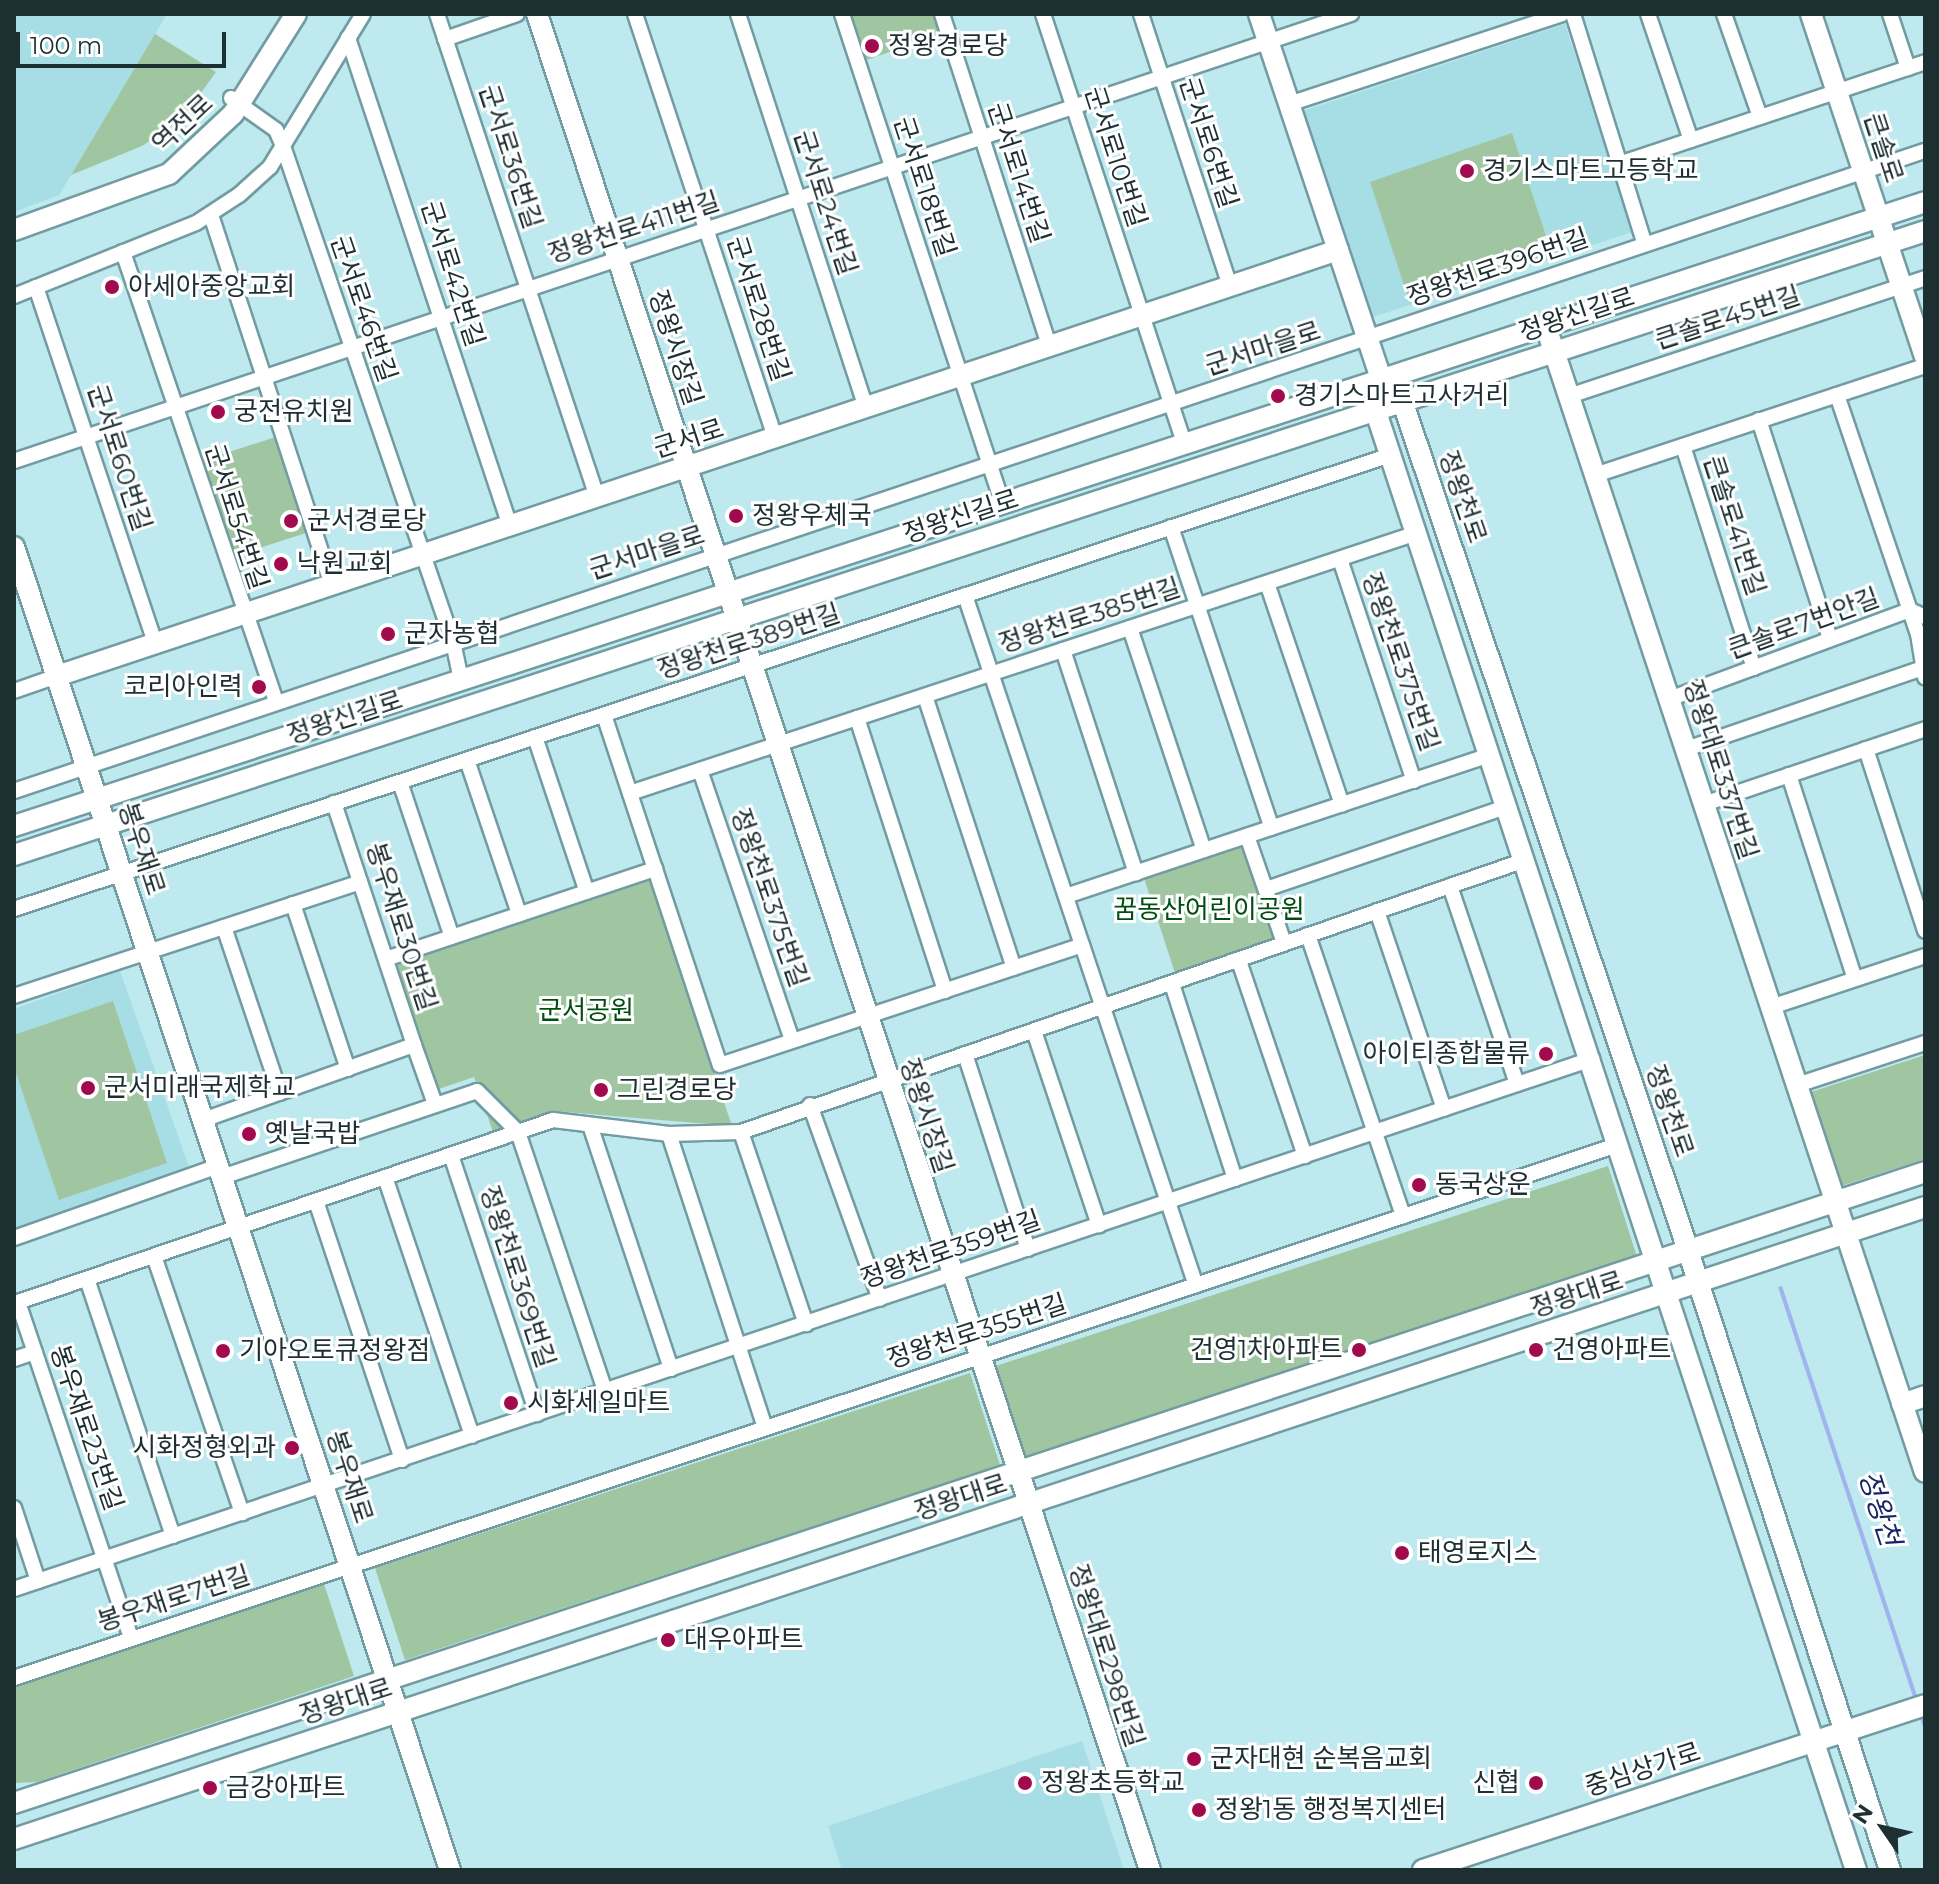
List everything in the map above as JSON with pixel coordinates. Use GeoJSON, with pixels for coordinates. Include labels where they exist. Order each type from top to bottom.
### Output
{"type":"FeatureCollection","features":[{"type":"Feature","properties":{"kind":"street","name":"역전로"},"geometry":{"type":"LineString","coordinates":[[14,218],[165,161],[197,140],[235,101],[284,14]]}},
{"type":"Feature","properties":{"kind":"street","name":"역전로"},"geometry":{"type":"LineString","coordinates":[[14,230],[169,174],[235,101],[296,14]]}},
{"type":"Feature","properties":{"kind":"street"},"geometry":{"type":"LineString","coordinates":[[14,296],[211,215],[255,181],[283,146],[363,14]]}},
{"type":"Feature","properties":{"kind":"street","name":"군서로36번길"},"geometry":{"type":"LineString","coordinates":[[437,14],[597,497]]}},
{"type":"Feature","properties":{"kind":"street"},"geometry":{"type":"LineString","coordinates":[[445,39],[517,14]]}},
{"type":"Feature","properties":{"kind":"street","name":"정왕시장길"},"geometry":{"type":"LineString","coordinates":[[537,14],[1028,1504]]}},
{"type":"Feature","properties":{"kind":"street","name":"군서로28번길"},"geometry":{"type":"LineString","coordinates":[[635,14],[775,437]]}},
{"type":"Feature","properties":{"kind":"street","name":"군서로24번길"},"geometry":{"type":"LineString","coordinates":[[738,14],[866,407]]}},
{"type":"Feature","properties":{"kind":"street","name":"군서로18번길"},"geometry":{"type":"LineString","coordinates":[[842,14],[960,376]]}},
{"type":"Feature","properties":{"kind":"street","name":"군서로14번길"},"geometry":{"type":"LineString","coordinates":[[942,14],[1049,346]]}},
{"type":"Feature","properties":{"kind":"street","name":"군서로10번길"},"geometry":{"type":"LineString","coordinates":[[1043,14],[1142,315]]}},
{"type":"Feature","properties":{"kind":"street","name":"군서로6번길"},"geometry":{"type":"LineString","coordinates":[[1141,14],[1230,286]]}},
{"type":"Feature","properties":{"kind":"street","name":"정왕천로"},"geometry":{"type":"LineString","coordinates":[[1259,14],[1381,378],[1402,400],[1699,1282],[1890,1870]]}},
{"type":"Feature","properties":{"kind":"street","name":"정왕천로411번길"},"geometry":{"type":"LineString","coordinates":[[14,461],[1351,14]]}},
{"type":"Feature","properties":{"kind":"street"},"geometry":{"type":"LineString","coordinates":[[1289,104],[1562,14]]}},
{"type":"Feature","properties":{"kind":"street"},"geometry":{"type":"LineString","coordinates":[[1573,14],[1644,242]]}},
{"type":"Feature","properties":{"kind":"street"},"geometry":{"type":"LineString","coordinates":[[1648,14],[1691,140]]}},
{"type":"Feature","properties":{"kind":"street"},"geometry":{"type":"LineString","coordinates":[[1724,14],[1760,117]]}},
{"type":"Feature","properties":{"kind":"street","name":"큰솔로"},"geometry":{"type":"LineString","coordinates":[[1811,14],[1925,357]]}},
{"type":"Feature","properties":{"kind":"street"},"geometry":{"type":"LineString","coordinates":[[1890,14],[1908,68]]}},
{"type":"Feature","properties":{"kind":"street","name":"군서로42번길"},"geometry":{"type":"LineString","coordinates":[[348,38],[510,526]]}},
{"type":"Feature","properties":{"kind":"street"},"geometry":{"type":"LineString","coordinates":[[1837,91],[1925,62]]}},
{"type":"Feature","properties":{"kind":"street","name":"큰솔로"},"geometry":{"type":"LineString","coordinates":[[1619,164],[1837,91]]}},
{"type":"Feature","properties":{"kind":"street","name":"군서로46번길"},"geometry":{"type":"LineString","coordinates":[[235,101],[276,130],[283,146],[420,556]]}},
{"type":"Feature","properties":{"kind":"street","name":"정왕천로396번길"},"geometry":{"type":"LineString","coordinates":[[1368,340],[1644,242],[1925,151]]}},
{"type":"Feature","properties":{"kind":"street","name":"정왕신길로"},"geometry":{"type":"LineString","coordinates":[[14,826],[1925,202]]}},
{"type":"Feature","properties":{"kind":"street"},"geometry":{"type":"LineString","coordinates":[[211,215],[332,585]]}},
{"type":"Feature","properties":{"kind":"street","name":"정왕신길로"},"geometry":{"type":"LineString","coordinates":[[14,855],[1925,231]]}},
{"type":"Feature","properties":{"kind":"street","name":"군서로"},"geometry":{"type":"LineString","coordinates":[[57,676],[1338,250]]}},
{"type":"Feature","properties":{"kind":"street","name":"군서로54번길"},"geometry":{"type":"LineString","coordinates":[[123,252],[243,615]]}},
{"type":"Feature","properties":{"kind":"street","name":"큰솔로45번길"},"geometry":{"type":"LineString","coordinates":[[1569,396],[1925,278]]}},
{"type":"Feature","properties":{"kind":"street","name":"군서로60번길"},"geometry":{"type":"LineString","coordinates":[[36,287],[155,643]]}},
{"type":"Feature","properties":{"kind":"street"},"geometry":{"type":"LineString","coordinates":[[1142,315],[1184,443]]}},
{"type":"Feature","properties":{"kind":"street","name":"정왕대로337번길"},"geometry":{"type":"LineString","coordinates":[[1545,324],[1925,1472]]}},
{"type":"Feature","properties":{"kind":"street","name":"군서마을로"},"geometry":{"type":"LineString","coordinates":[[14,791],[453,642],[1368,340]]}},
{"type":"Feature","properties":{"kind":"street","name":"큰솔로41번길"},"geometry":{"type":"LineString","coordinates":[[1595,475],[1925,366]]}},
{"type":"Feature","properties":{"kind":"street"},"geometry":{"type":"LineString","coordinates":[[960,376],[992,464],[1002,502]]}},
{"type":"Feature","properties":{"kind":"street","name":"정왕천로"},"geometry":{"type":"LineString","coordinates":[[1381,378],[1375,409],[1669,1292],[1856,1870]]}},
{"type":"Feature","properties":{"kind":"street","name":"큰솔로7번안길"},"geometry":{"type":"LineString","coordinates":[[1686,749],[1924,672],[1910,610],[1837,395]]}},
{"type":"Feature","properties":{"kind":"street"},"geometry":{"type":"LineString","coordinates":[[1759,420],[1830,639]]}},
{"type":"Feature","properties":{"kind":"street","name":"큰솔로41번길"},"geometry":{"type":"LineString","coordinates":[[1683,446],[1754,668]]}},
{"type":"Feature","properties":{"kind":"street","name":"정왕천로389번길"},"geometry":{"type":"LineString","coordinates":[[14,909],[1391,455]]}},
{"type":"Feature","properties":{"kind":"street"},"geometry":{"type":"LineString","coordinates":[[1171,527],[1272,828]]}},
{"type":"Feature","properties":{"kind":"street","name":"정왕천로385번길"},"geometry":{"type":"LineString","coordinates":[[778,744],[1417,533]]}},
{"type":"Feature","properties":{"kind":"street","name":"봉우재로"},"geometry":{"type":"LineString","coordinates":[[14,547],[450,1870]]}},
{"type":"Feature","properties":{"kind":"street"},"geometry":{"type":"LineString","coordinates":[[420,556],[453,642],[461,679]]}},
{"type":"Feature","properties":{"kind":"street","name":"정왕천로375번길"},"geometry":{"type":"LineString","coordinates":[[1340,559],[1414,781]]}},
{"type":"Feature","properties":{"kind":"street"},"geometry":{"type":"LineString","coordinates":[[1267,583],[1342,805]]}},
{"type":"Feature","properties":{"kind":"street"},"geometry":{"type":"LineString","coordinates":[[965,595],[1196,1285]]}},
{"type":"Feature","properties":{"kind":"street"},"geometry":{"type":"LineString","coordinates":[[1910,610],[1925,617]]}},
{"type":"Feature","properties":{"kind":"street","name":"큰솔로7번안길"},"geometry":{"type":"LineString","coordinates":[[1669,699],[1910,610]]}},
{"type":"Feature","properties":{"kind":"street"},"geometry":{"type":"LineString","coordinates":[[243,615],[276,701]]}},
{"type":"Feature","properties":{"kind":"street"},"geometry":{"type":"LineString","coordinates":[[1130,628],[1204,850]]}},
{"type":"Feature","properties":{"kind":"street"},"geometry":{"type":"LineString","coordinates":[[1063,650],[1136,873]]}},
{"type":"Feature","properties":{"kind":"street"},"geometry":{"type":"LineString","coordinates":[[14,691],[57,676]]}},
{"type":"Feature","properties":{"kind":"street"},"geometry":{"type":"LineString","coordinates":[[925,696],[1014,968]]}},
{"type":"Feature","properties":{"kind":"street"},"geometry":{"type":"LineString","coordinates":[[604,715],[720,1065],[1082,945]]}},
{"type":"Feature","properties":{"kind":"street"},"geometry":{"type":"LineString","coordinates":[[857,718],[945,991]]}},
{"type":"Feature","properties":{"kind":"street"},"geometry":{"type":"LineString","coordinates":[[1704,804],[1925,729]]}},
{"type":"Feature","properties":{"kind":"street"},"geometry":{"type":"LineString","coordinates":[[535,737],[587,892]]}},
{"type":"Feature","properties":{"kind":"street"},"geometry":{"type":"LineString","coordinates":[[630,793],[778,744]]}},
{"type":"Feature","properties":{"kind":"street"},"geometry":{"type":"LineString","coordinates":[[1866,749],[1925,931]]}},
{"type":"Feature","properties":{"kind":"street","name":"정왕천로375번길"},"geometry":{"type":"LineString","coordinates":[[1066,896],[1490,755]]}},
{"type":"Feature","properties":{"kind":"street"},"geometry":{"type":"LineString","coordinates":[[467,760],[519,914]]}},
{"type":"Feature","properties":{"kind":"street","name":"정왕천로375번길"},"geometry":{"type":"LineString","coordinates":[[700,770],[792,1041]]}},
{"type":"Feature","properties":{"kind":"street"},"geometry":{"type":"LineString","coordinates":[[1789,775],[1855,979]]}},
{"type":"Feature","properties":{"kind":"street"},"geometry":{"type":"LineString","coordinates":[[400,782],[452,937]]}},
{"type":"Feature","properties":{"kind":"street","name":"봉우재로30번길"},"geometry":{"type":"LineString","coordinates":[[203,1120],[414,1045],[334,803]]}},
{"type":"Feature","properties":{"kind":"street"},"geometry":{"type":"LineString","coordinates":[[1266,889],[1508,806]]}},
{"type":"Feature","properties":{"kind":"street"},"geometry":{"type":"LineString","coordinates":[[1247,836],[1284,943]]}},
{"type":"Feature","properties":{"kind":"street"},"geometry":{"type":"LineString","coordinates":[[238,1227],[553,1120],[591,1128],[669,1134],[741,1132],[810,1105],[1172,984],[1525,860]]}},
{"type":"Feature","properties":{"kind":"street"},"geometry":{"type":"LineString","coordinates":[[386,959],[655,869]]}},
{"type":"Feature","properties":{"kind":"street"},"geometry":{"type":"LineString","coordinates":[[14,996],[360,882]]}},
{"type":"Feature","properties":{"kind":"street"},"geometry":{"type":"LineString","coordinates":[[1450,886],[1517,1084]]}},
{"type":"Feature","properties":{"kind":"street"},"geometry":{"type":"LineString","coordinates":[[293,904],[348,1069]]}},
{"type":"Feature","properties":{"kind":"street"},"geometry":{"type":"LineString","coordinates":[[1377,911],[1444,1109]]}},
{"type":"Feature","properties":{"kind":"street"},"geometry":{"type":"LineString","coordinates":[[224,927],[280,1093]]}},
{"type":"Feature","properties":{"kind":"street"},"geometry":{"type":"LineString","coordinates":[[1308,935],[1403,1216]]}},
{"type":"Feature","properties":{"kind":"street"},"geometry":{"type":"LineString","coordinates":[[1771,1007],[1925,956]]}},
{"type":"Feature","properties":{"kind":"street"},"geometry":{"type":"LineString","coordinates":[[1239,961],[1305,1156]]}},
{"type":"Feature","properties":{"kind":"street"},"geometry":{"type":"LineString","coordinates":[[1172,984],[1235,1179]]}},
{"type":"Feature","properties":{"kind":"street"},"geometry":{"type":"LineString","coordinates":[[1034,1031],[1099,1225]]}},
{"type":"Feature","properties":{"kind":"street"},"geometry":{"type":"LineString","coordinates":[[1797,1085],[1925,1043]]}},
{"type":"Feature","properties":{"kind":"street"},"geometry":{"type":"LineString","coordinates":[[414,1045],[435,1104]]}},
{"type":"Feature","properties":{"kind":"street"},"geometry":{"type":"LineString","coordinates":[[965,1054],[1028,1249]]}},
{"type":"Feature","properties":{"kind":"street","name":"정왕천로359번길"},"geometry":{"type":"LineString","coordinates":[[14,1589],[1592,1059]]}},
{"type":"Feature","properties":{"kind":"street"},"geometry":{"type":"LineString","coordinates":[[14,1238],[477,1091],[518,1132]]}},
{"type":"Feature","properties":{"kind":"street"},"geometry":{"type":"LineString","coordinates":[[810,1105],[880,1299]]}},
{"type":"Feature","properties":{"kind":"street"},"geometry":{"type":"LineString","coordinates":[[591,1128],[671,1369]]}},
{"type":"Feature","properties":{"kind":"street","name":"정왕천로369번길"},"geometry":{"type":"LineString","coordinates":[[518,1132],[605,1391]]}},
{"type":"Feature","properties":{"kind":"street"},"geometry":{"type":"LineString","coordinates":[[741,1132],[806,1324]]}},
{"type":"Feature","properties":{"kind":"street"},"geometry":{"type":"LineString","coordinates":[[669,1134],[765,1428]]}},
{"type":"Feature","properties":{"kind":"street","name":"정왕천로355번길"},"geometry":{"type":"LineString","coordinates":[[350,1566],[1620,1144]]}},
{"type":"Feature","properties":{"kind":"street","name":"정왕천로369번길"},"geometry":{"type":"LineString","coordinates":[[451,1155],[537,1414]]}},
{"type":"Feature","properties":{"kind":"street","name":"정왕대로"},"geometry":{"type":"LineString","coordinates":[[14,1803],[1925,1172]]}},
{"type":"Feature","properties":{"kind":"street"},"geometry":{"type":"LineString","coordinates":[[385,1177],[472,1436]]}},
{"type":"Feature","properties":{"kind":"street"},"geometry":{"type":"LineString","coordinates":[[316,1201],[402,1460]]}},
{"type":"Feature","properties":{"kind":"street","name":"정왕대로"},"geometry":{"type":"LineString","coordinates":[[14,1839],[1925,1207]]}},
{"type":"Feature","properties":{"kind":"street","name":"봉우재로23번길"},"geometry":{"type":"LineString","coordinates":[[131,1638],[18,1302],[238,1227]]}},
{"type":"Feature","properties":{"kind":"street"},"geometry":{"type":"LineString","coordinates":[[154,1256],[242,1513]]}},
{"type":"Feature","properties":{"kind":"street","name":"봉우재로23번길"},"geometry":{"type":"LineString","coordinates":[[87,1279],[173,1536]]}},
{"type":"Feature","properties":{"kind":"street"},"geometry":{"type":"LineString","coordinates":[[14,1359],[35,1352]]}},
{"type":"Feature","properties":{"kind":"street"},"geometry":{"type":"LineString","coordinates":[[1902,1404],[1925,1396]]}},
{"type":"Feature","properties":{"kind":"street","name":"정왕대로298번길"},"geometry":{"type":"LineString","coordinates":[[1028,1504],[1150,1870]]}},
{"type":"Feature","properties":{"kind":"street"},"geometry":{"type":"LineString","coordinates":[[14,1508],[38,1581]]}},
{"type":"Feature","properties":{"kind":"street","name":"봉우재로7번길"},"geometry":{"type":"LineString","coordinates":[[14,1678],[350,1566]]}},
{"type":"Feature","properties":{"kind":"street","name":"중심상가로"},"geometry":{"type":"LineString","coordinates":[[1423,1870],[1925,1705]]}},
{"type":"Feature","properties":{"kind":"shaded area"},"geometry":{"type":"Polygon","coordinates":[[[14,14],[167,14],[59,195],[14,212],[14,14]]]}},
{"type":"Feature","properties":{"kind":"shaded area","name":"경기스마트고등학교"},"geometry":{"type":"Polygon","coordinates":[[[1565,24],[1632,232],[1370,318],[1303,111],[1565,24]]]}},
{"type":"Feature","properties":{"kind":"shaded area","name":"군서미래국제학교"},"geometry":{"type":"Polygon","coordinates":[[[120,971],[189,1167],[14,1230],[14,1009],[120,971]]]}},
{"type":"Feature","properties":{"kind":"shaded area","name":"정왕초등학교"},"geometry":{"type":"Polygon","coordinates":[[[1082,1741],[1124,1870],[842,1870],[828,1826],[1082,1741]]]}},
{"type":"Feature","properties":{"kind":"green space"},"geometry":{"type":"Polygon","coordinates":[[[851,14],[936,14],[943,34],[866,60],[851,14]]]}},
{"type":"Feature","properties":{"kind":"green space"},"geometry":{"type":"Polygon","coordinates":[[[155,34],[216,72],[183,118],[142,146],[71,175],[155,34]]]}},
{"type":"Feature","properties":{"kind":"green space"},"geometry":{"type":"Polygon","coordinates":[[[1512,133],[1552,254],[1410,303],[1370,182],[1512,133]]]}},
{"type":"Feature","properties":{"kind":"green space"},"geometry":{"type":"Polygon","coordinates":[[[279,436],[309,532],[232,557],[201,461],[279,436]]]}},
{"type":"Feature","properties":{"kind":"green space","name":"꿈동산어린이공원"},"geometry":{"type":"Polygon","coordinates":[[[1243,846],[1274,941],[1175,973],[1144,878],[1243,846]]]}},
{"type":"Feature","properties":{"kind":"green space","name":"군서공원"},"geometry":{"type":"Polygon","coordinates":[[[649,878],[732,1126],[553,1111],[493,1132],[474,1077],[424,1094],[394,966],[649,878]]]}},
{"type":"Feature","properties":{"kind":"green space","name":"군서미래국제학교"},"geometry":{"type":"Polygon","coordinates":[[[113,1001],[167,1163],[59,1200],[14,1067],[14,1035],[113,1001]]]}},
{"type":"Feature","properties":{"kind":"green space"},"geometry":{"type":"Polygon","coordinates":[[[1925,1055],[1925,1159],[1838,1187],[1808,1093],[1925,1055]]]}},
{"type":"Feature","properties":{"kind":"green space"},"geometry":{"type":"Polygon","coordinates":[[[1608,1166],[1637,1257],[1025,1457],[996,1366],[1608,1166]]]}},
{"type":"Feature","properties":{"kind":"green space"},"geometry":{"type":"Polygon","coordinates":[[[970,1373],[1000,1465],[405,1660],[375,1568],[970,1373]]]}},
{"type":"Feature","properties":{"kind":"green space"},"geometry":{"type":"Polygon","coordinates":[[[324,1584],[354,1676],[37,1782],[14,1783],[14,1687],[324,1584]]]}},
{"type":"Feature","properties":{"kind":"water"},"geometry":{"type":"Polygon","coordinates":[[[1782,1286],[1925,1720],[1925,1733],[1778,1287],[1782,1286]]]}},
{"type":"Feature","properties":{"kind":"place","name":"정왕경로당"},"geometry":{"type":"Point","coordinates":[872,46]}},
{"type":"Feature","properties":{"kind":"place","name":"경기스마트고등학교"},"geometry":{"type":"Point","coordinates":[1467,171]}},
{"type":"Feature","properties":{"kind":"place","name":"아세아중앙교회"},"geometry":{"type":"Point","coordinates":[112,287]}},
{"type":"Feature","properties":{"kind":"place","name":"경기스마트고사거리"},"geometry":{"type":"Point","coordinates":[1278,396]}},
{"type":"Feature","properties":{"kind":"place","name":"궁전유치원"},"geometry":{"type":"Point","coordinates":[218,412]}},
{"type":"Feature","properties":{"kind":"place","name":"정왕우체국"},"geometry":{"type":"Point","coordinates":[736,516]}},
{"type":"Feature","properties":{"kind":"place","name":"군서경로당"},"geometry":{"type":"Point","coordinates":[291,521]}},
{"type":"Feature","properties":{"kind":"place","name":"낙원교회"},"geometry":{"type":"Point","coordinates":[281,564]}},
{"type":"Feature","properties":{"kind":"place","name":"군자농협"},"geometry":{"type":"Point","coordinates":[388,634]}},
{"type":"Feature","properties":{"kind":"place","name":"코리아인력"},"geometry":{"type":"Point","coordinates":[259,687]}},
{"type":"Feature","properties":{"kind":"place","name":"아이티종합물류"},"geometry":{"type":"Point","coordinates":[1546,1054]}},
{"type":"Feature","properties":{"kind":"place","name":"군서미래국제학교"},"geometry":{"type":"Point","coordinates":[88,1088]}},
{"type":"Feature","properties":{"kind":"place","name":"그린경로당"},"geometry":{"type":"Point","coordinates":[601,1090]}},
{"type":"Feature","properties":{"kind":"place","name":"옛날국밥"},"geometry":{"type":"Point","coordinates":[249,1134]}},
{"type":"Feature","properties":{"kind":"place","name":"동국상운"},"geometry":{"type":"Point","coordinates":[1419,1185]}},
{"type":"Feature","properties":{"kind":"place","name":"건영1차아파트"},"geometry":{"type":"Point","coordinates":[1359,1350]}},
{"type":"Feature","properties":{"kind":"place","name":"건영아파트"},"geometry":{"type":"Point","coordinates":[1536,1350]}},
{"type":"Feature","properties":{"kind":"place","name":"기아오토큐정왕점"},"geometry":{"type":"Point","coordinates":[223,1351]}},
{"type":"Feature","properties":{"kind":"place","name":"시화세일마트"},"geometry":{"type":"Point","coordinates":[511,1403]}},
{"type":"Feature","properties":{"kind":"place","name":"시화정형외과"},"geometry":{"type":"Point","coordinates":[292,1448]}},
{"type":"Feature","properties":{"kind":"place","name":"태영로지스"},"geometry":{"type":"Point","coordinates":[1402,1553]}},
{"type":"Feature","properties":{"kind":"place","name":"대우아파트"},"geometry":{"type":"Point","coordinates":[668,1640]}},
{"type":"Feature","properties":{"kind":"place","name":"군자대현 순복음교회"},"geometry":{"type":"Point","coordinates":[1194,1759]}},
{"type":"Feature","properties":{"kind":"place","name":"정왕초등학교"},"geometry":{"type":"Point","coordinates":[1025,1783]}},
{"type":"Feature","properties":{"kind":"place","name":"신협"},"geometry":{"type":"Point","coordinates":[1536,1783]}},
{"type":"Feature","properties":{"kind":"place","name":"금강아파트"},"geometry":{"type":"Point","coordinates":[210,1788]}},
{"type":"Feature","properties":{"kind":"place","name":"정왕1동 행정복지센터"},"geometry":{"type":"Point","coordinates":[1199,1810]}},
{"type":"Feature","properties":{"kind":"water label","name":"정왕천"},"geometry":{"type":"Point","coordinates":[1880,1508]}}]}
